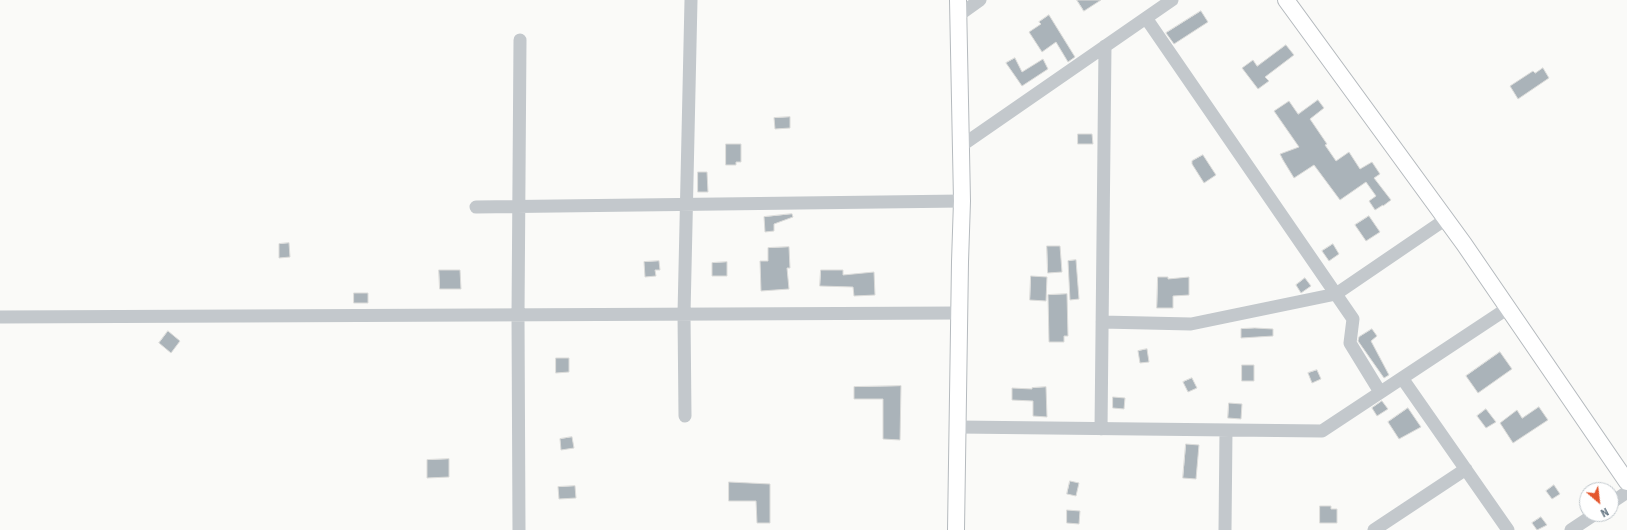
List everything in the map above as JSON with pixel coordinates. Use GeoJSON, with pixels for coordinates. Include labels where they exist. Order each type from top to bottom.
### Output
{"type":"FeatureCollection","features":[{"type":"Feature","properties":{"kind":"main road"},"geometry":{"type":"LineString","coordinates":[[1286,0],[1446,219],[1627,482]]}},
{"type":"Feature","properties":{"kind":"main road"},"geometry":{"type":"LineString","coordinates":[[956,530],[962,201],[958,7]]}},
{"type":"Feature","properties":{"kind":"street"},"geometry":{"type":"LineString","coordinates":[[685,416],[684,314],[691,0]]}},
{"type":"Feature","properties":{"kind":"street"},"geometry":{"type":"LineString","coordinates":[[958,7],[980,0]]}},
{"type":"Feature","properties":{"kind":"street"},"geometry":{"type":"LineString","coordinates":[[961,146],[1172,0]]}},
{"type":"Feature","properties":{"kind":"street"},"geometry":{"type":"LineString","coordinates":[[1146,18],[1353,319],[1350,343],[1380,392]]}},
{"type":"Feature","properties":{"kind":"street"},"geometry":{"type":"LineString","coordinates":[[519,530],[518,315],[520,40]]}},
{"type":"Feature","properties":{"kind":"street"},"geometry":{"type":"LineString","coordinates":[[1101,428],[1105,46]]}},
{"type":"Feature","properties":{"kind":"street"},"geometry":{"type":"LineString","coordinates":[[476,207],[962,201]]}},
{"type":"Feature","properties":{"kind":"street"},"geometry":{"type":"LineString","coordinates":[[1102,322],[1191,324],[1336,294],[1446,219]]}},
{"type":"Feature","properties":{"kind":"street"},"geometry":{"type":"LineString","coordinates":[[958,427],[1322,430],[1508,308]]}},
{"type":"Feature","properties":{"kind":"street"},"geometry":{"type":"LineString","coordinates":[[0,317],[959,312]]}},
{"type":"Feature","properties":{"kind":"street"},"geometry":{"type":"LineString","coordinates":[[1402,378],[1508,530]]}},
{"type":"Feature","properties":{"kind":"street"},"geometry":{"type":"LineString","coordinates":[[1225,530],[1226,430]]}},
{"type":"Feature","properties":{"kind":"street"},"geometry":{"type":"LineString","coordinates":[[1374,530],[1466,469]]}},
{"type":"Feature","properties":{"kind":"street"},"geometry":{"type":"LineString","coordinates":[[1571,530],[1583,522]]}},
{"type":"Feature","properties":{"kind":"building"},"geometry":{"type":"Polygon","coordinates":[[[1077,0],[1101,0],[1084,11],[1077,0]]]}},
{"type":"Feature","properties":{"kind":"building"},"geometry":{"type":"Polygon","coordinates":[[[1201,11],[1208,22],[1174,44],[1166,33],[1201,11]]]}},
{"type":"Feature","properties":{"kind":"building"},"geometry":{"type":"Polygon","coordinates":[[[1049,15],[1075,57],[1068,62],[1056,42],[1042,52],[1029,32],[1041,24],[1039,22],[1049,15]]]}},
{"type":"Feature","properties":{"kind":"building"},"geometry":{"type":"Polygon","coordinates":[[[1286,45],[1294,55],[1265,77],[1269,81],[1258,89],[1242,68],[1253,60],[1257,66],[1286,45]]]}},
{"type":"Feature","properties":{"kind":"building"},"geometry":{"type":"Polygon","coordinates":[[[1015,58],[1022,72],[1043,59],[1048,69],[1022,86],[1006,63],[1015,58]]]}},
{"type":"Feature","properties":{"kind":"building"},"geometry":{"type":"Polygon","coordinates":[[[1543,68],[1549,78],[1518,99],[1510,86],[1533,71],[1535,73],[1543,68]]]}},
{"type":"Feature","properties":{"kind":"building"},"geometry":{"type":"Polygon","coordinates":[[[1318,100],[1324,108],[1310,119],[1327,144],[1325,145],[1336,161],[1349,152],[1360,169],[1372,162],[1380,174],[1374,178],[1391,200],[1383,206],[1375,210],[1369,201],[1376,196],[1366,182],[1340,200],[1314,165],[1294,178],[1280,154],[1299,147],[1274,111],[1289,101],[1298,114],[1318,100]]]}},
{"type":"Feature","properties":{"kind":"building"},"geometry":{"type":"Polygon","coordinates":[[[790,117],[790,128],[775,129],[774,118],[790,117]]]}},
{"type":"Feature","properties":{"kind":"building"},"geometry":{"type":"Polygon","coordinates":[[[1078,134],[1092,134],[1093,144],[1078,144],[1078,134]]]}},
{"type":"Feature","properties":{"kind":"building"},"geometry":{"type":"Polygon","coordinates":[[[726,144],[741,144],[741,162],[736,162],[736,165],[726,165],[726,144]]]}},
{"type":"Feature","properties":{"kind":"building"},"geometry":{"type":"Polygon","coordinates":[[[1203,155],[1216,175],[1204,183],[1192,164],[1192,161],[1203,155]]]}},
{"type":"Feature","properties":{"kind":"building"},"geometry":{"type":"Polygon","coordinates":[[[698,172],[707,172],[708,192],[698,192],[698,172]]]}},
{"type":"Feature","properties":{"kind":"building"},"geometry":{"type":"Polygon","coordinates":[[[792,214],[793,217],[774,224],[774,231],[765,232],[764,217],[792,214]]]}},
{"type":"Feature","properties":{"kind":"building"},"geometry":{"type":"Polygon","coordinates":[[[1369,216],[1380,232],[1366,241],[1355,225],[1369,216]]]}},
{"type":"Feature","properties":{"kind":"building"},"geometry":{"type":"Polygon","coordinates":[[[289,243],[290,257],[279,258],[279,244],[289,243]]]}},
{"type":"Feature","properties":{"kind":"building"},"geometry":{"type":"Polygon","coordinates":[[[1333,244],[1339,254],[1329,261],[1322,251],[1333,244]]]}},
{"type":"Feature","properties":{"kind":"building"},"geometry":{"type":"Polygon","coordinates":[[[1047,246],[1060,246],[1062,272],[1048,273],[1047,246]]]}},
{"type":"Feature","properties":{"kind":"building"},"geometry":{"type":"Polygon","coordinates":[[[789,247],[790,268],[787,268],[789,289],[761,291],[760,261],[768,261],[768,248],[789,247]]]}},
{"type":"Feature","properties":{"kind":"building"},"geometry":{"type":"Polygon","coordinates":[[[1076,260],[1079,299],[1070,300],[1068,261],[1076,260]]]}},
{"type":"Feature","properties":{"kind":"building"},"geometry":{"type":"Polygon","coordinates":[[[659,261],[660,270],[655,270],[656,276],[645,277],[644,262],[659,261]]]}},
{"type":"Feature","properties":{"kind":"building"},"geometry":{"type":"Polygon","coordinates":[[[727,262],[727,276],[712,276],[712,263],[727,262]]]}},
{"type":"Feature","properties":{"kind":"building"},"geometry":{"type":"Polygon","coordinates":[[[439,270],[460,270],[461,289],[440,289],[439,270]]]}},
{"type":"Feature","properties":{"kind":"building"},"geometry":{"type":"Polygon","coordinates":[[[821,270],[843,270],[843,275],[874,272],[875,295],[854,296],[853,287],[820,286],[821,270]]]}},
{"type":"Feature","properties":{"kind":"building"},"geometry":{"type":"Polygon","coordinates":[[[1031,276],[1047,277],[1046,301],[1030,300],[1031,276]]]}},
{"type":"Feature","properties":{"kind":"building"},"geometry":{"type":"Polygon","coordinates":[[[1158,277],[1168,277],[1168,279],[1189,277],[1189,295],[1173,296],[1173,308],[1157,308],[1158,277]]]}},
{"type":"Feature","properties":{"kind":"building"},"geometry":{"type":"Polygon","coordinates":[[[1305,278],[1311,286],[1301,293],[1296,285],[1305,278]]]}},
{"type":"Feature","properties":{"kind":"building"},"geometry":{"type":"Polygon","coordinates":[[[354,293],[368,293],[368,303],[354,303],[354,293]]]}},
{"type":"Feature","properties":{"kind":"building"},"geometry":{"type":"Polygon","coordinates":[[[1067,294],[1068,336],[1064,336],[1064,342],[1049,342],[1048,295],[1067,294]]]}},
{"type":"Feature","properties":{"kind":"building"},"geometry":{"type":"Polygon","coordinates":[[[1241,329],[1273,329],[1273,336],[1241,338],[1241,329]]]}},
{"type":"Feature","properties":{"kind":"building"},"geometry":{"type":"Polygon","coordinates":[[[1372,329],[1377,336],[1371,341],[1389,375],[1384,378],[1358,341],[1359,337],[1372,329]]]}},
{"type":"Feature","properties":{"kind":"building"},"geometry":{"type":"Polygon","coordinates":[[[168,331],[180,341],[171,353],[159,343],[168,331]]]}},
{"type":"Feature","properties":{"kind":"building"},"geometry":{"type":"Polygon","coordinates":[[[1147,349],[1149,362],[1140,363],[1138,351],[1147,349]]]}},
{"type":"Feature","properties":{"kind":"building"},"geometry":{"type":"Polygon","coordinates":[[[1500,352],[1512,369],[1478,393],[1466,376],[1500,352]]]}},
{"type":"Feature","properties":{"kind":"building"},"geometry":{"type":"Polygon","coordinates":[[[556,358],[569,358],[569,372],[556,373],[556,358]]]}},
{"type":"Feature","properties":{"kind":"building"},"geometry":{"type":"Polygon","coordinates":[[[1242,365],[1254,365],[1254,381],[1242,381],[1242,365]]]}},
{"type":"Feature","properties":{"kind":"building"},"geometry":{"type":"Polygon","coordinates":[[[1317,370],[1321,379],[1312,383],[1308,373],[1317,370]]]}},
{"type":"Feature","properties":{"kind":"building"},"geometry":{"type":"Polygon","coordinates":[[[1192,378],[1197,388],[1188,392],[1183,382],[1192,378]]]}},
{"type":"Feature","properties":{"kind":"building"},"geometry":{"type":"Polygon","coordinates":[[[901,386],[900,440],[883,439],[883,399],[854,399],[854,387],[901,386]]]}},
{"type":"Feature","properties":{"kind":"building"},"geometry":{"type":"Polygon","coordinates":[[[1046,387],[1047,417],[1033,416],[1033,401],[1012,400],[1012,388],[1032,389],[1046,387]]]}},
{"type":"Feature","properties":{"kind":"building"},"geometry":{"type":"Polygon","coordinates":[[[1113,397],[1125,398],[1124,409],[1113,408],[1113,397]]]}},
{"type":"Feature","properties":{"kind":"building"},"geometry":{"type":"Polygon","coordinates":[[[1382,401],[1388,409],[1377,416],[1372,408],[1382,401]]]}},
{"type":"Feature","properties":{"kind":"building"},"geometry":{"type":"Polygon","coordinates":[[[1229,403],[1242,404],[1241,419],[1228,418],[1229,403]]]}},
{"type":"Feature","properties":{"kind":"building"},"geometry":{"type":"Polygon","coordinates":[[[1539,407],[1548,420],[1513,443],[1500,423],[1517,410],[1522,418],[1539,407]]]}},
{"type":"Feature","properties":{"kind":"building"},"geometry":{"type":"Polygon","coordinates":[[[1408,408],[1421,427],[1399,439],[1388,422],[1408,408]]]}},
{"type":"Feature","properties":{"kind":"building"},"geometry":{"type":"Polygon","coordinates":[[[1486,409],[1496,422],[1486,428],[1477,416],[1486,409]]]}},
{"type":"Feature","properties":{"kind":"building"},"geometry":{"type":"Polygon","coordinates":[[[572,437],[574,448],[561,450],[560,439],[572,437]]]}},
{"type":"Feature","properties":{"kind":"building"},"geometry":{"type":"Polygon","coordinates":[[[1186,444],[1199,445],[1196,479],[1183,478],[1186,444]]]}},
{"type":"Feature","properties":{"kind":"building"},"geometry":{"type":"Polygon","coordinates":[[[449,459],[449,477],[427,478],[427,460],[449,459]]]}},
{"type":"Feature","properties":{"kind":"building"},"geometry":{"type":"Polygon","coordinates":[[[1070,481],[1079,483],[1076,496],[1067,494],[1070,481]]]}},
{"type":"Feature","properties":{"kind":"building"},"geometry":{"type":"Polygon","coordinates":[[[729,482],[770,484],[770,523],[757,523],[756,501],[729,501],[729,482]]]}},
{"type":"Feature","properties":{"kind":"building"},"geometry":{"type":"Polygon","coordinates":[[[1554,485],[1560,494],[1552,499],[1546,491],[1554,485]]]}},
{"type":"Feature","properties":{"kind":"building"},"geometry":{"type":"Polygon","coordinates":[[[575,486],[576,498],[559,499],[558,487],[575,486]]]}},
{"type":"Feature","properties":{"kind":"building"},"geometry":{"type":"Polygon","coordinates":[[[1320,506],[1331,506],[1331,509],[1337,509],[1337,523],[1320,523],[1320,506]]]}},
{"type":"Feature","properties":{"kind":"building"},"geometry":{"type":"Polygon","coordinates":[[[1067,510],[1080,511],[1079,524],[1067,523],[1067,510]]]}},
{"type":"Feature","properties":{"kind":"building"},"geometry":{"type":"Polygon","coordinates":[[[1541,517],[1547,525],[1537,530],[1532,523],[1541,517]]]}}]}
